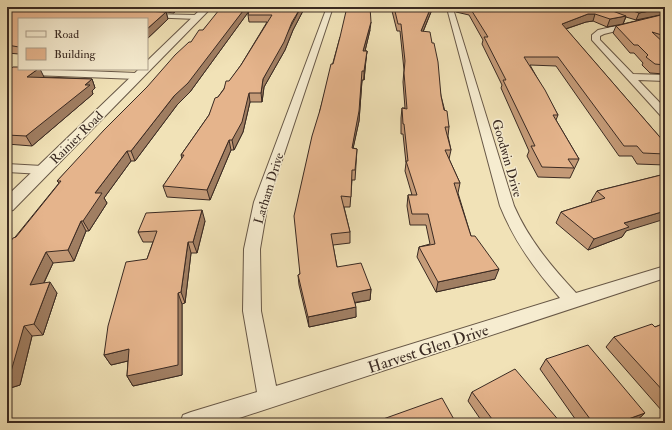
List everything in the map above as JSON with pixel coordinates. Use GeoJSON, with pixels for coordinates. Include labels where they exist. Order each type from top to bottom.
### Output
{"type":"FeatureCollection","features":[{"type":"Feature","properties":{"kind":"street","name":"Rainier Road"},"geometry":{"type":"LineString","coordinates":[[148,66],[208,7]]}},
{"type":"Feature","properties":{"kind":"street","name":"Latham Drive"},"geometry":{"type":"LineString","coordinates":[[268,399],[252,311],[252,249],[261,202],[330,7]]}},
{"type":"Feature","properties":{"kind":"street","name":"Goodwin Drive"},"geometry":{"type":"LineString","coordinates":[[456,7],[451,12],[507,206],[516,228],[539,264],[573,301]]}},
{"type":"Feature","properties":{"kind":"street"},"geometry":{"type":"LineString","coordinates":[[138,15],[197,17]]}},
{"type":"Feature","properties":{"kind":"street"},"geometry":{"type":"LineString","coordinates":[[665,17],[601,32],[596,35],[596,40],[665,114]]}},
{"type":"Feature","properties":{"kind":"street"},"geometry":{"type":"LineString","coordinates":[[622,19],[636,24]]}},
{"type":"Feature","properties":{"kind":"street"},"geometry":{"type":"LineString","coordinates":[[7,71],[143,71]]}},
{"type":"Feature","properties":{"kind":"street","name":"Rainier Road"},"geometry":{"type":"LineString","coordinates":[[7,206],[143,71]]}},
{"type":"Feature","properties":{"kind":"street"},"geometry":{"type":"LineString","coordinates":[[630,77],[665,78]]}},
{"type":"Feature","properties":{"kind":"street"},"geometry":{"type":"LineString","coordinates":[[7,168],[42,170]]}},
{"type":"Feature","properties":{"kind":"street","name":"Harvest Glen Drive"},"geometry":{"type":"LineString","coordinates":[[191,423],[665,272]]}},
{"type":"Feature","properties":{"kind":"building"},"geometry":{"type":"Polygon","coordinates":[[[7,7],[101,7],[102,9],[166,12],[148,28],[148,18],[18,18],[18,47],[7,45],[7,7]]]}},
{"type":"Feature","properties":{"kind":"building"},"geometry":{"type":"Polygon","coordinates":[[[224,7],[246,7],[188,83],[174,96],[131,151],[127,151],[95,193],[102,193],[83,221],[81,221],[68,250],[46,252],[30,285],[50,282],[34,324],[24,326],[10,375],[7,376],[7,247],[61,181],[57,181],[104,130],[147,87],[175,55],[189,42],[191,42],[199,30],[203,30],[219,10],[222,10],[224,7]]]}},
{"type":"Feature","properties":{"kind":"building"},"geometry":{"type":"Polygon","coordinates":[[[250,7],[301,7],[292,22],[284,42],[263,79],[261,93],[249,93],[242,122],[232,140],[229,140],[207,190],[163,186],[184,155],[181,155],[209,115],[215,98],[218,97],[224,89],[226,81],[229,81],[241,65],[272,15],[248,15],[250,7]]]}},
{"type":"Feature","properties":{"kind":"building"},"geometry":{"type":"Polygon","coordinates":[[[347,7],[370,7],[371,22],[363,51],[367,51],[364,71],[362,71],[359,111],[352,148],[357,149],[355,170],[352,170],[351,197],[341,196],[350,232],[331,234],[337,267],[361,263],[371,289],[352,293],[356,307],[308,317],[298,275],[300,274],[294,216],[312,136],[331,64],[333,64],[347,7]]]}},
{"type":"Feature","properties":{"kind":"building"},"geometry":{"type":"Polygon","coordinates":[[[394,7],[431,7],[421,31],[430,32],[438,62],[441,96],[444,110],[447,111],[449,127],[445,127],[451,150],[445,150],[460,183],[454,183],[471,236],[475,236],[499,269],[438,282],[419,247],[435,244],[428,214],[412,214],[408,195],[417,195],[406,161],[408,161],[402,108],[407,109],[404,73],[405,61],[401,24],[398,24],[394,7]]]}},
{"type":"Feature","properties":{"kind":"building"},"geometry":{"type":"Polygon","coordinates":[[[466,7],[602,7],[626,16],[610,19],[595,14],[588,14],[562,24],[665,143],[665,154],[643,153],[637,146],[624,146],[558,57],[524,57],[545,90],[558,115],[553,115],[579,159],[568,159],[574,168],[542,167],[531,146],[535,146],[503,80],[506,80],[484,37],[488,37],[470,8],[466,7]]]}},
{"type":"Feature","properties":{"kind":"building"},"geometry":{"type":"Polygon","coordinates":[[[621,7],[665,7],[665,8],[639,13],[621,7]]]}},
{"type":"Feature","properties":{"kind":"building"},"geometry":{"type":"Polygon","coordinates":[[[665,14],[665,36],[652,32],[665,44],[665,65],[655,64],[646,57],[648,55],[638,45],[634,45],[616,26],[665,14]]]}},
{"type":"Feature","properties":{"kind":"building"},"geometry":{"type":"Polygon","coordinates":[[[13,67],[18,67],[18,70],[37,70],[27,77],[92,79],[85,85],[90,85],[26,136],[7,135],[7,71],[13,67]]]}},
{"type":"Feature","properties":{"kind":"building"},"geometry":{"type":"Polygon","coordinates":[[[665,174],[665,211],[624,223],[629,227],[594,239],[561,212],[605,198],[597,191],[665,174]]]}},
{"type":"Feature","properties":{"kind":"building"},"geometry":{"type":"Polygon","coordinates":[[[202,210],[193,242],[188,242],[181,292],[178,293],[178,365],[127,376],[129,349],[104,355],[108,326],[126,262],[147,259],[157,231],[138,232],[146,213],[202,210]]]}},
{"type":"Feature","properties":{"kind":"building"},"geometry":{"type":"Polygon","coordinates":[[[665,323],[665,393],[614,337],[652,324],[655,327],[665,323]]]}},
{"type":"Feature","properties":{"kind":"building"},"geometry":{"type":"Polygon","coordinates":[[[588,345],[645,413],[617,423],[593,423],[546,359],[588,345]]]}},
{"type":"Feature","properties":{"kind":"building"},"geometry":{"type":"Polygon","coordinates":[[[515,369],[561,423],[495,423],[472,392],[515,369]]]}},
{"type":"Feature","properties":{"kind":"building"},"geometry":{"type":"Polygon","coordinates":[[[442,398],[456,423],[372,423],[442,398]]]}}]}
